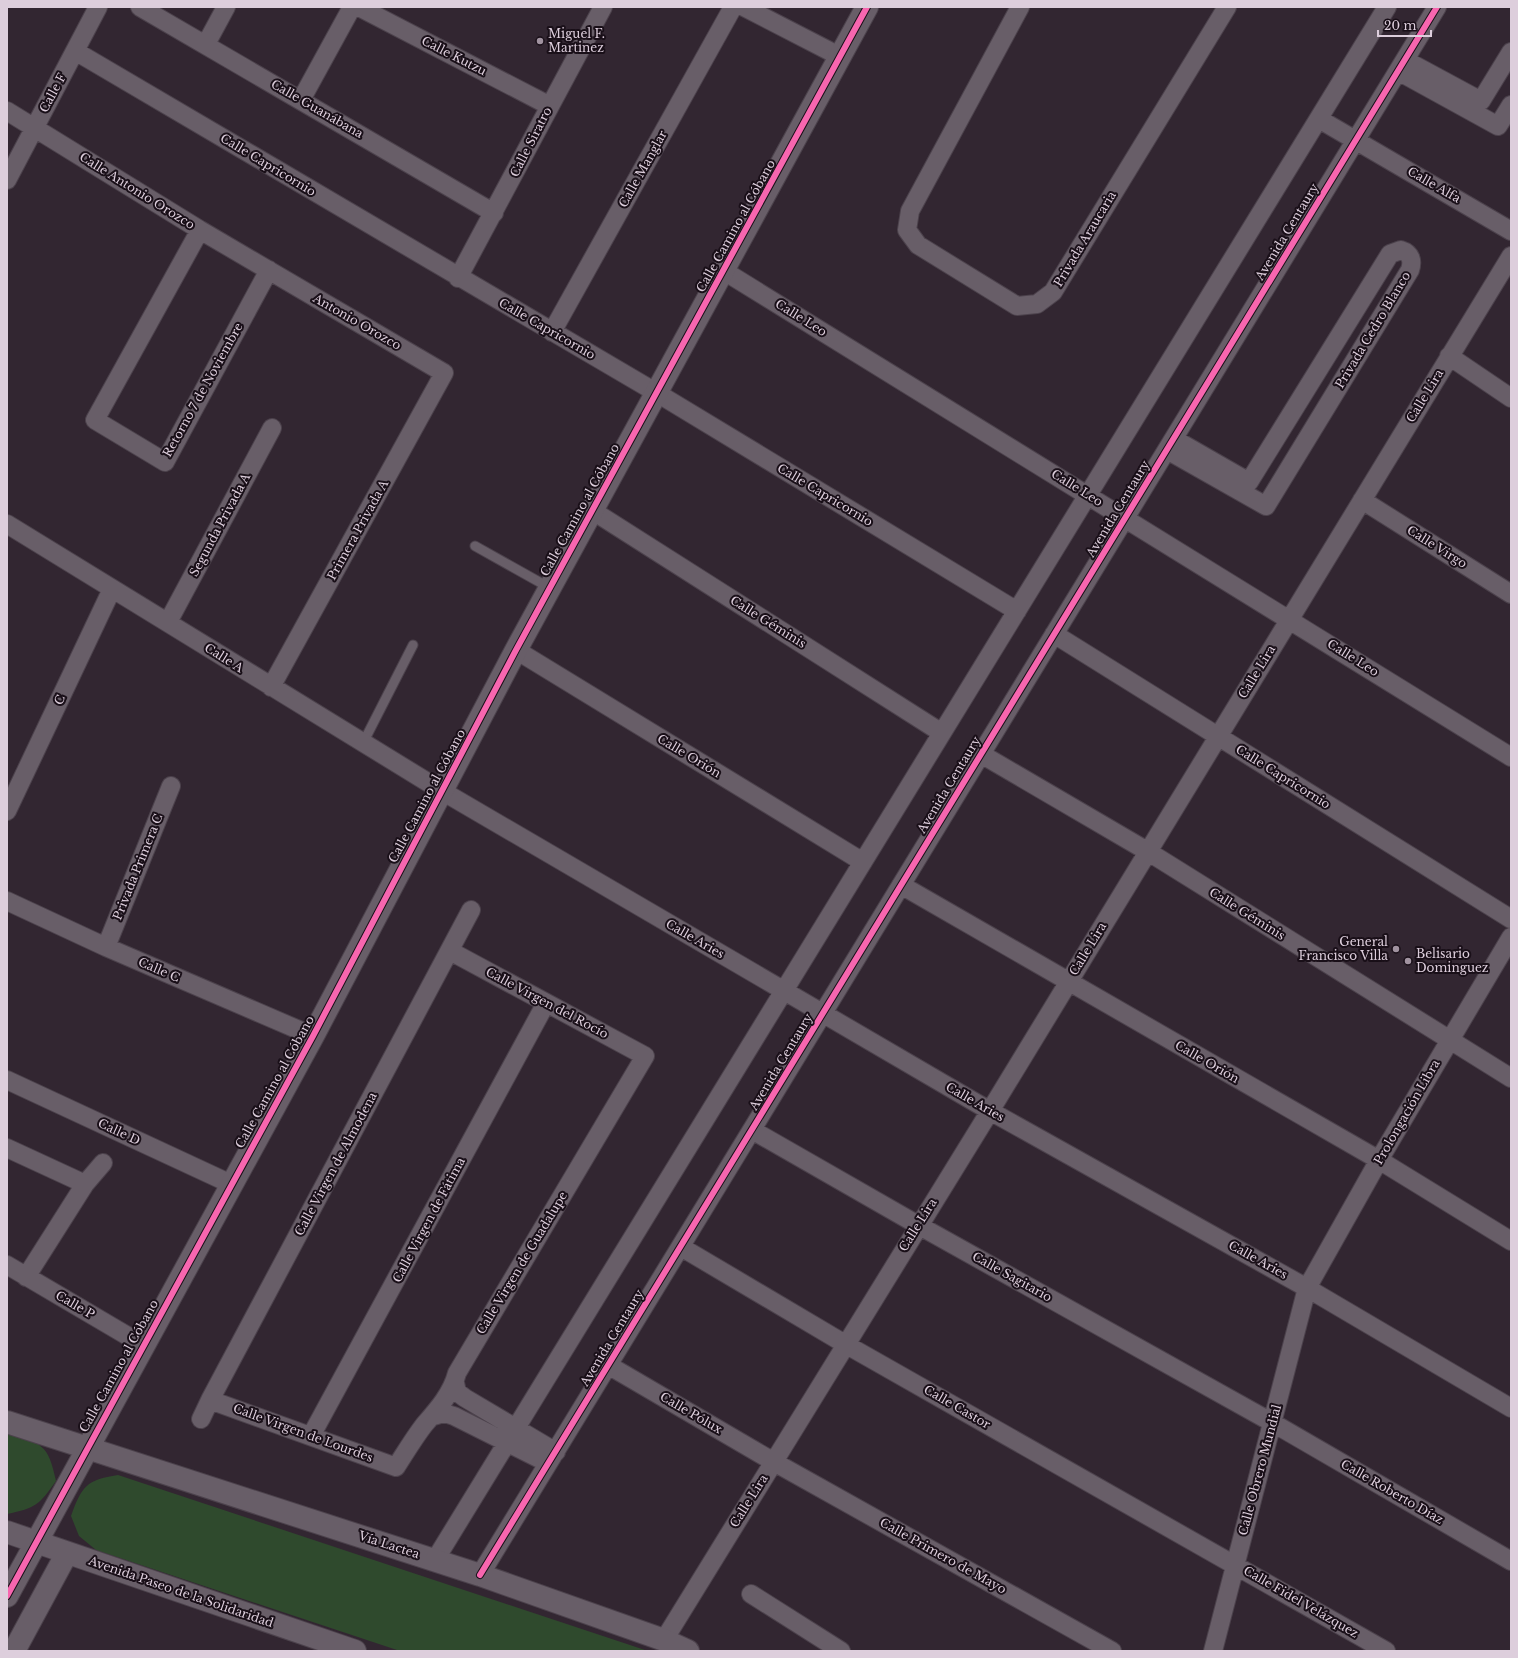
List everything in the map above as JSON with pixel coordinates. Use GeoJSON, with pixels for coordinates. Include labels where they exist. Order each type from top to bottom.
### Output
{"type":"FeatureCollection","features":[{"type":"Feature","properties":{"kind":"street","name":"Calle Guanábana"},"geometry":{"type":"LineString","coordinates":[[140,7],[206,44],[494,213]]}},
{"type":"Feature","properties":{"kind":"street"},"geometry":{"type":"LineString","coordinates":[[206,44],[226,7]]}},
{"type":"Feature","properties":{"kind":"street"},"geometry":{"type":"LineString","coordinates":[[301,100],[352,7]]}},
{"type":"Feature","properties":{"kind":"street","name":"Calle Kutzu"},"geometry":{"type":"LineString","coordinates":[[359,7],[550,106]]}},
{"type":"Feature","properties":{"kind":"street","name":"Calle Siratro"},"geometry":{"type":"LineString","coordinates":[[458,278],[603,7]]}},
{"type":"Feature","properties":{"kind":"street","name":"Calle Manglar"},"geometry":{"type":"LineString","coordinates":[[552,332],[733,7]]}},
{"type":"Feature","properties":{"kind":"street"},"geometry":{"type":"LineString","coordinates":[[744,7],[840,57]]}},
{"type":"Feature","properties":{"kind":"street","name":"Calle Camino al Cóbano"},"geometry":{"type":"LineString","coordinates":[[7,1596],[142,1344],[313,1036],[516,650],[867,7]]}},
{"type":"Feature","properties":{"kind":"street","name":"Privada Araucaria"},"geometry":{"type":"LineString","coordinates":[[1020,7],[910,211],[907,230],[918,245],[1017,306],[1037,304],[1053,292],[1227,7]]}},
{"type":"Feature","properties":{"kind":"street"},"geometry":{"type":"LineString","coordinates":[[435,1560],[1387,7]]}},
{"type":"Feature","properties":{"kind":"street","name":"Avenida Centaury"},"geometry":{"type":"LineString","coordinates":[[480,1575],[1437,7]]}},
{"type":"Feature","properties":{"kind":"street","name":"Calle F"},"geometry":{"type":"LineString","coordinates":[[7,180],[75,51],[92,9]]}},
{"type":"Feature","properties":{"kind":"street","name":"Calle Capricornio"},"geometry":{"type":"LineString","coordinates":[[75,51],[458,278],[657,393],[1017,611]]}},
{"type":"Feature","properties":{"kind":"street"},"geometry":{"type":"LineString","coordinates":[[1401,66],[1481,101],[1511,52]]}},
{"type":"Feature","properties":{"kind":"street"},"geometry":{"type":"LineString","coordinates":[[1401,66],[1498,126],[1511,105]]}},
{"type":"Feature","properties":{"kind":"street","name":"Calle Antonio Orozco"},"geometry":{"type":"LineString","coordinates":[[8,114],[34,127],[200,230],[269,270]]}},
{"type":"Feature","properties":{"kind":"street","name":"Calle Alfa"},"geometry":{"type":"LineString","coordinates":[[1319,118],[1511,231]]}},
{"type":"Feature","properties":{"kind":"street","name":"Retorno 7 de Noviembre"},"geometry":{"type":"LineString","coordinates":[[200,230],[95,420],[165,462],[269,270]]}},
{"type":"Feature","properties":{"kind":"street","name":"Privada Cedro Blanco"},"geometry":{"type":"LineString","coordinates":[[1401,250],[1408,254],[1412,262],[1410,270],[1266,506],[1170,444],[1249,482],[1390,254],[1401,250]]}},
{"type":"Feature","properties":{"kind":"street","name":"Calle Lira"},"geometry":{"type":"LineString","coordinates":[[664,1640],[918,1225],[1069,982],[1147,851],[1219,737],[1289,618],[1511,256]]}},
{"type":"Feature","properties":{"kind":"street","name":"Antonio Orozco"},"geometry":{"type":"LineString","coordinates":[[269,270],[444,373]]}},
{"type":"Feature","properties":{"kind":"street","name":"Calle Leo"},"geometry":{"type":"LineString","coordinates":[[724,271],[1289,618],[1511,757]]}},
{"type":"Feature","properties":{"kind":"street"},"geometry":{"type":"LineString","coordinates":[[1449,356],[1511,398]]}},
{"type":"Feature","properties":{"kind":"street","name":"Primera Privada A"},"geometry":{"type":"LineString","coordinates":[[271,687],[444,373]]}},
{"type":"Feature","properties":{"kind":"street","name":"Segunda Privada A"},"geometry":{"type":"LineString","coordinates":[[168,622],[272,428]]}},
{"type":"Feature","properties":{"kind":"street","name":"Calle Virgo"},"geometry":{"type":"LineString","coordinates":[[1362,500],[1511,594]]}},
{"type":"Feature","properties":{"kind":"street","name":"Calle Géminis"},"geometry":{"type":"LineString","coordinates":[[593,511],[942,733]]}},
{"type":"Feature","properties":{"kind":"street","name":"Calle A"},"geometry":{"type":"LineString","coordinates":[[7,524],[442,791]]}},
{"type":"Feature","properties":{"kind":"street","name":"C"},"geometry":{"type":"LineString","coordinates":[[7,811],[112,588]]}},
{"type":"Feature","properties":{"kind":"street","name":"Calle Capricornio"},"geometry":{"type":"LineString","coordinates":[[1054,634],[1511,919]]}},
{"type":"Feature","properties":{"kind":"street","name":"Calle Orión"},"geometry":{"type":"LineString","coordinates":[[516,650],[863,862]]}},
{"type":"Feature","properties":{"kind":"street","name":"Calle Géminis"},"geometry":{"type":"LineString","coordinates":[[981,754],[1147,851],[1511,1078]]}},
{"type":"Feature","properties":{"kind":"street","name":"Privada Primera C"},"geometry":{"type":"LineString","coordinates":[[106,947],[171,786]]}},
{"type":"Feature","properties":{"kind":"street","name":"Calle Aries"},"geometry":{"type":"LineString","coordinates":[[442,791],[990,1111],[1307,1288],[1511,1408]]}},
{"type":"Feature","properties":{"kind":"street","name":"Calle Orión"},"geometry":{"type":"LineString","coordinates":[[901,885],[1379,1160],[1511,1241]]}},
{"type":"Feature","properties":{"kind":"street","name":"Calle C"},"geometry":{"type":"LineString","coordinates":[[7,901],[106,947],[313,1036]]}},
{"type":"Feature","properties":{"kind":"street","name":"Calle Virgen de Almodena"},"geometry":{"type":"LineString","coordinates":[[201,1419],[471,910]]}},
{"type":"Feature","properties":{"kind":"street","name":"Prolongación Libra"},"geometry":{"type":"LineString","coordinates":[[1307,1288],[1379,1160],[1511,937]]}},
{"type":"Feature","properties":{"kind":"street","name":"Calle Virgen del Rocío"},"geometry":{"type":"LineString","coordinates":[[450,951],[645,1056]]}},
{"type":"Feature","properties":{"kind":"street","name":"Calle Virgen de Fátima"},"geometry":{"type":"LineString","coordinates":[[311,1436],[546,1003]]}},
{"type":"Feature","properties":{"kind":"street","name":"Calle Virgen de Guadalupe"},"geometry":{"type":"LineString","coordinates":[[396,1467],[424,1425],[434,1416],[455,1384],[457,1373],[645,1056]]}},
{"type":"Feature","properties":{"kind":"street","name":"Calle D"},"geometry":{"type":"LineString","coordinates":[[7,1080],[232,1184]]}},
{"type":"Feature","properties":{"kind":"street","name":"Calle Sagitario"},"geometry":{"type":"LineString","coordinates":[[752,1130],[918,1225],[1273,1423]]}},
{"type":"Feature","properties":{"kind":"street"},"geometry":{"type":"LineString","coordinates":[[7,1148],[85,1184]]}},
{"type":"Feature","properties":{"kind":"street"},"geometry":{"type":"LineString","coordinates":[[26,1276],[85,1184],[103,1163]]}},
{"type":"Feature","properties":{"kind":"street","name":"Calle Castor"},"geometry":{"type":"LineString","coordinates":[[681,1247],[845,1344],[1235,1565]]}},
{"type":"Feature","properties":{"kind":"street","name":"Calle P"},"geometry":{"type":"LineString","coordinates":[[7,1265],[142,1344]]}},
{"type":"Feature","properties":{"kind":"street","name":"Calle Obrero Mundial"},"geometry":{"type":"LineString","coordinates":[[1213,1651],[1307,1288]]}},
{"type":"Feature","properties":{"kind":"street","name":"Calle Pólux"},"geometry":{"type":"LineString","coordinates":[[608,1365],[774,1462]]}},
{"type":"Feature","properties":{"kind":"street"},"geometry":{"type":"LineString","coordinates":[[455,1384],[458,1392],[511,1435],[552,1458]]}},
{"type":"Feature","properties":{"kind":"street","name":"Calle Virgen de Lourdes"},"geometry":{"type":"LineString","coordinates":[[210,1400],[396,1467]]}},
{"type":"Feature","properties":{"kind":"street"},"geometry":{"type":"LineString","coordinates":[[434,1416],[444,1414],[454,1416],[511,1435]]}},
{"type":"Feature","properties":{"kind":"street","name":"Vía Lactea"},"geometry":{"type":"LineString","coordinates":[[7,1422],[480,1575],[664,1640],[688,1651]]}},
{"type":"Feature","properties":{"kind":"street","name":"Calle Roberto Díaz"},"geometry":{"type":"LineString","coordinates":[[1273,1423],[1511,1561]]}},
{"type":"Feature","properties":{"kind":"street","name":"Calle Primero de Mayo"},"geometry":{"type":"LineString","coordinates":[[774,1462],[1112,1651]]}},
{"type":"Feature","properties":{"kind":"street","name":"Avenida Paseo de la Solidaridad"},"geometry":{"type":"LineString","coordinates":[[7,1532],[355,1651]]}},
{"type":"Feature","properties":{"kind":"street"},"geometry":{"type":"LineString","coordinates":[[14,1651],[67,1553]]}},
{"type":"Feature","properties":{"kind":"street","name":"Calle Fidel Velázquez"},"geometry":{"type":"LineString","coordinates":[[1235,1565],[1386,1651]]}},
{"type":"Feature","properties":{"kind":"street"},"geometry":{"type":"LineString","coordinates":[[751,1594],[841,1651]]}},
{"type":"Feature","properties":{"kind":"lane"},"geometry":{"type":"LineString","coordinates":[[475,546],[550,588]]}},
{"type":"Feature","properties":{"kind":"lane"},"geometry":{"type":"LineString","coordinates":[[363,743],[413,645]]}},
{"type":"Feature","properties":{"kind":"green space"},"geometry":{"type":"Polygon","coordinates":[[[7,1433],[36,1443],[42,1447],[50,1459],[56,1481],[36,1504],[24,1510],[7,1514],[7,1433]]]}},
{"type":"Feature","properties":{"kind":"green space"},"geometry":{"type":"Polygon","coordinates":[[[118,1475],[648,1651],[400,1651],[96,1550],[79,1536],[71,1516],[78,1498],[87,1486],[99,1479],[118,1475]]]}},
{"type":"Feature","properties":{"kind":"cycle path"},"geometry":{"type":"LineString","coordinates":[[7,1596],[313,1036],[516,650],[867,7]]}},
{"type":"Feature","properties":{"kind":"cycle path"},"geometry":{"type":"LineString","coordinates":[[480,1575],[1437,7]]}},
{"type":"Feature","properties":{"kind":"place","name":"Miguel F. Martinez"},"geometry":{"type":"Point","coordinates":[540,41]}},
{"type":"Feature","properties":{"kind":"place","name":"General Francisco Villa"},"geometry":{"type":"Point","coordinates":[1396,949]}},
{"type":"Feature","properties":{"kind":"place","name":"Belisario Dominguez"},"geometry":{"type":"Point","coordinates":[1408,961]}}]}
